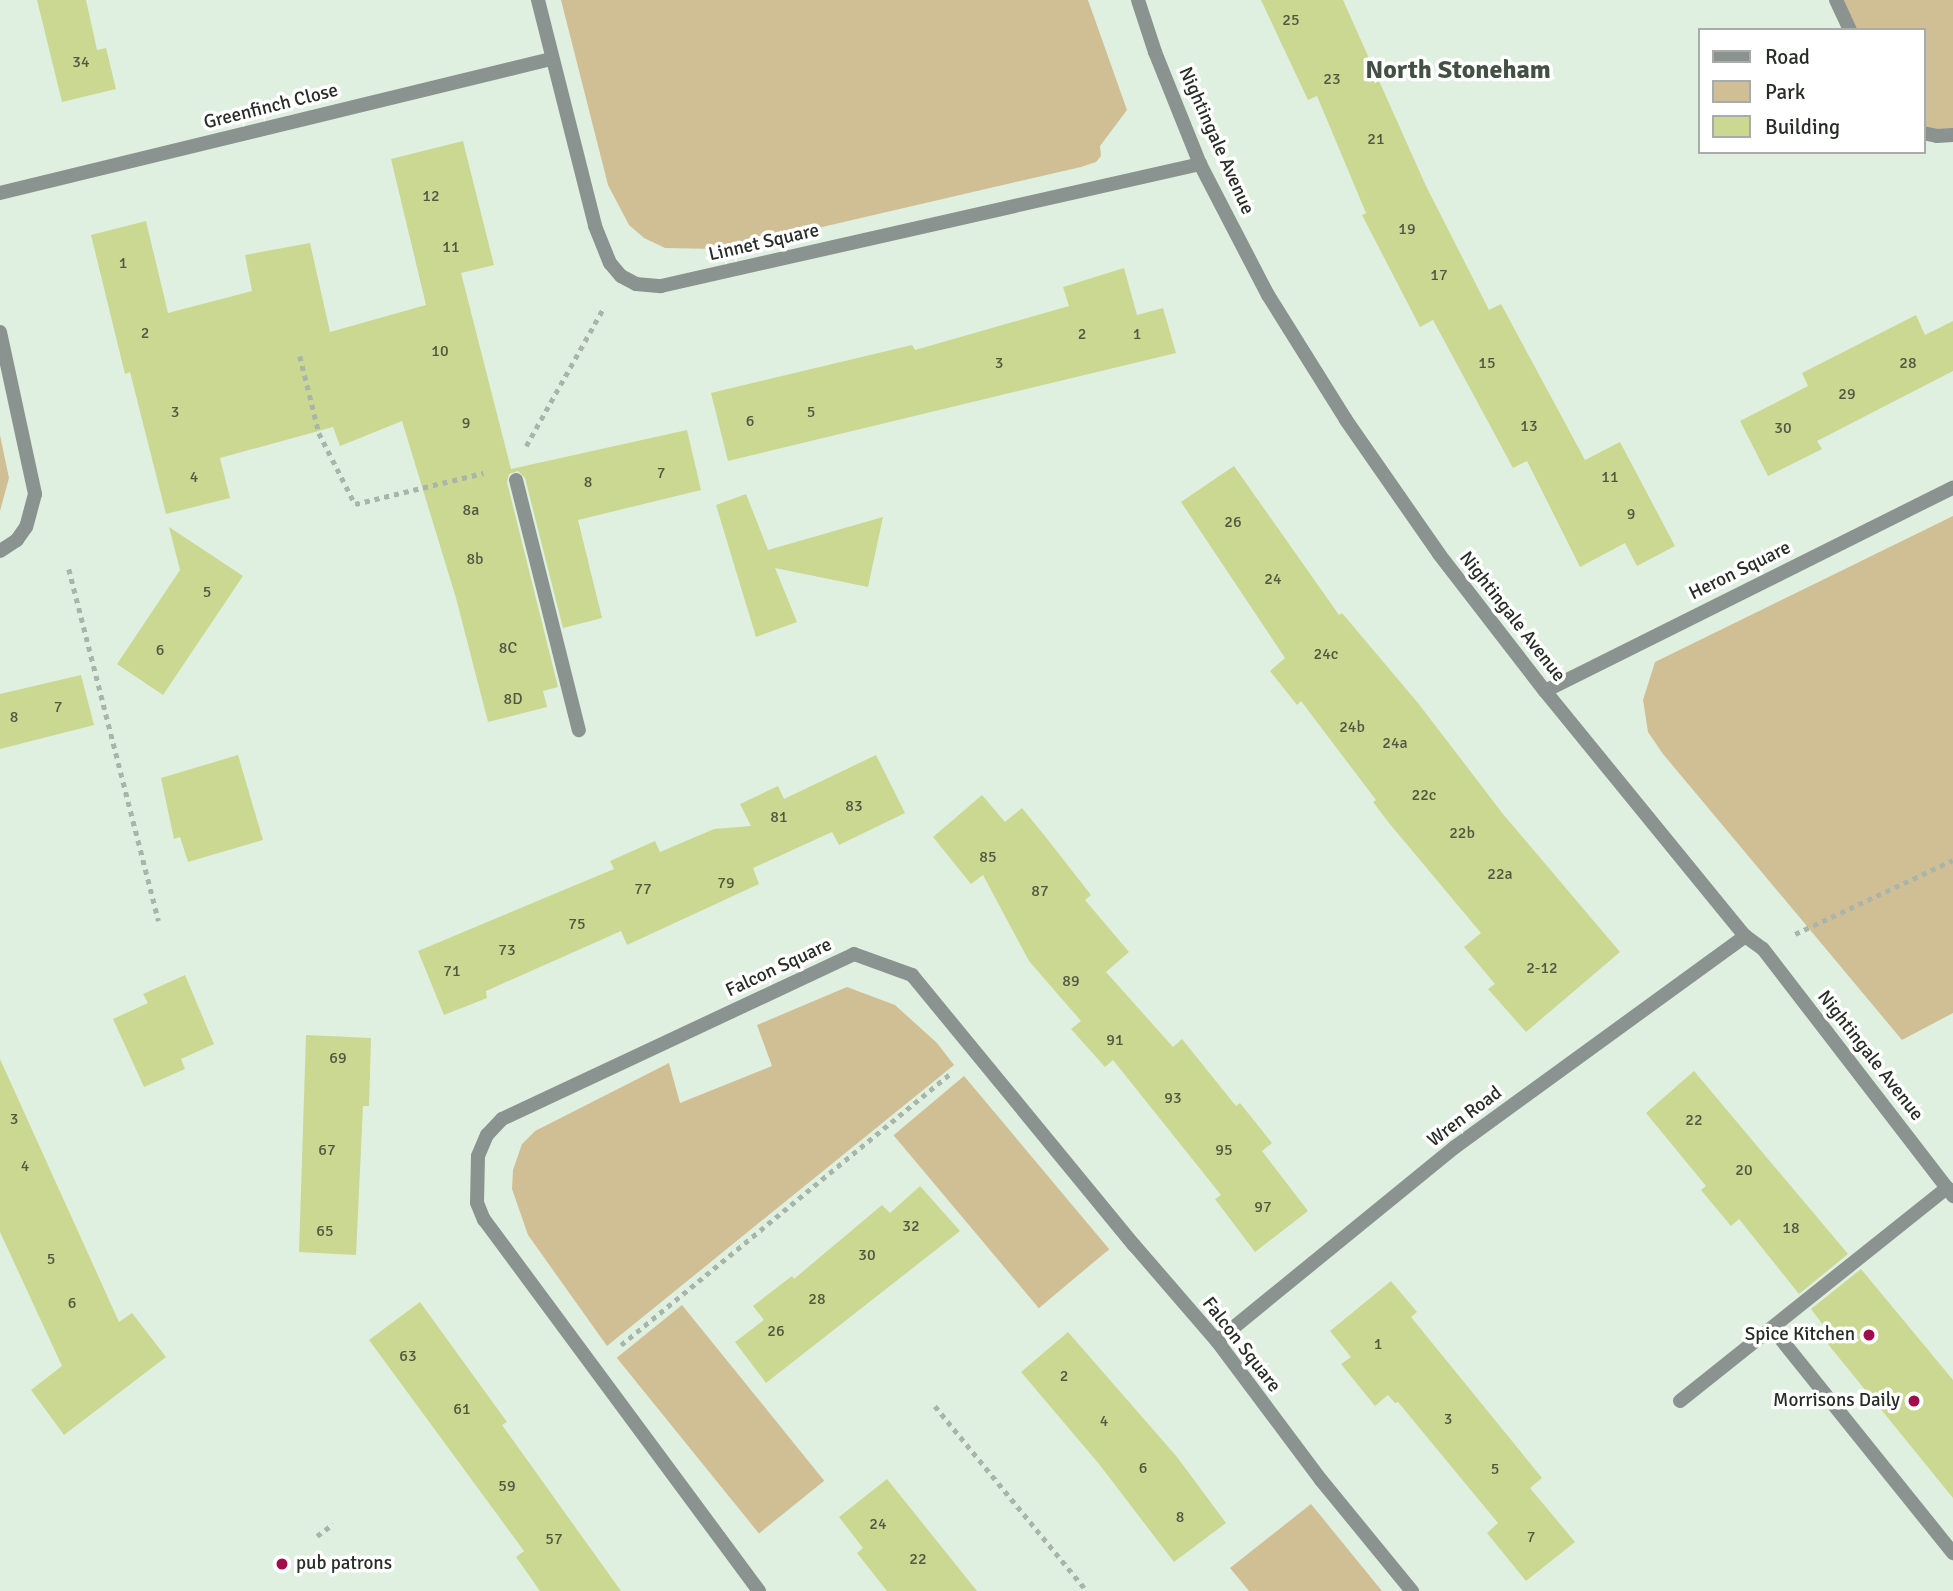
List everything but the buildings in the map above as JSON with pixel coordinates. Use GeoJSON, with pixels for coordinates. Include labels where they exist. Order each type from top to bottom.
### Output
{"type":"FeatureCollection","features":[{"type":"Feature","properties":{"kind":"street"},"geometry":{"type":"LineString","coordinates":[[538,0],[594,226],[610,263],[621,276]]}},
{"type":"Feature","properties":{"kind":"street","name":"Nightingale Avenue"},"geometry":{"type":"LineString","coordinates":[[1138,0],[1200,164],[1268,295],[1346,420],[1439,554],[1545,691],[1745,936],[1763,949],[1950,1192]]}},
{"type":"Feature","properties":{"kind":"street"},"geometry":{"type":"LineString","coordinates":[[1836,0],[1849,28]]}},
{"type":"Feature","properties":{"kind":"street","name":"Greenfinch Close"},"geometry":{"type":"LineString","coordinates":[[0,193],[551,59]]}},
{"type":"Feature","properties":{"kind":"street"},"geometry":{"type":"LineString","coordinates":[[1925,133],[1953,135]]}},
{"type":"Feature","properties":{"kind":"street","name":"Linnet Square"},"geometry":{"type":"LineString","coordinates":[[621,276],[636,284],[661,286],[1200,164]]}},
{"type":"Feature","properties":{"kind":"street"},"geometry":{"type":"LineString","coordinates":[[0,332],[34,494],[26,527],[17,540],[0,551]]}},
{"type":"Feature","properties":{"kind":"street"},"geometry":{"type":"LineString","coordinates":[[515,473],[579,730]]}},
{"type":"Feature","properties":{"kind":"street","name":"Heron Square"},"geometry":{"type":"LineString","coordinates":[[1545,691],[1953,488]]}},
{"type":"Feature","properties":{"kind":"street","name":"Wren Road"},"geometry":{"type":"LineString","coordinates":[[1217,1340],[1455,1147],[1745,936]]}},
{"type":"Feature","properties":{"kind":"street","name":"Falcon Square"},"geometry":{"type":"LineString","coordinates":[[759,1591],[484,1220],[477,1203],[478,1156],[487,1135],[502,1119],[854,954],[912,975],[1217,1340],[1321,1480],[1412,1591]]}},
{"type":"Feature","properties":{"kind":"street"},"geometry":{"type":"LineString","coordinates":[[1680,1401],[1950,1192]]}},
{"type":"Feature","properties":{"kind":"street"},"geometry":{"type":"LineString","coordinates":[[1772,1328],[1953,1553]]}},
{"type":"Feature","properties":{"kind":"path"},"geometry":{"type":"LineString","coordinates":[[300,356],[319,433],[355,504],[515,473],[621,276]]}},
{"type":"Feature","properties":{"kind":"path"},"geometry":{"type":"LineString","coordinates":[[69,569],[159,921]]}},
{"type":"Feature","properties":{"kind":"path"},"geometry":{"type":"LineString","coordinates":[[1763,949],[1953,860]]}},
{"type":"Feature","properties":{"kind":"path"},"geometry":{"type":"LineString","coordinates":[[593,1368],[975,1053]]}},
{"type":"Feature","properties":{"kind":"path"},"geometry":{"type":"LineString","coordinates":[[935,1406],[1087,1591]]}},
{"type":"Feature","properties":{"kind":"path"},"geometry":{"type":"LineString","coordinates":[[317,1536],[334,1524]]}},
{"type":"Feature","properties":{"kind":"green space"},"geometry":{"type":"Polygon","coordinates":[[[561,0],[1088,0],[1127,110],[1100,146],[1101,156],[1096,162],[1081,167],[749,244],[717,249],[665,248],[644,238],[629,225],[608,185],[561,0]]]}},
{"type":"Feature","properties":{"kind":"green space"},"geometry":{"type":"Polygon","coordinates":[[[1836,0],[1953,0],[1953,135],[1925,133],[1925,28],[1849,28],[1836,0]]]}},
{"type":"Feature","properties":{"kind":"green space"},"geometry":{"type":"Polygon","coordinates":[[[0,435],[9,478],[0,511],[0,435]]]}},
{"type":"Feature","properties":{"kind":"green space"},"geometry":{"type":"Polygon","coordinates":[[[1953,516],[1953,1013],[1902,1040],[1663,754],[1648,732],[1643,700],[1655,662],[1953,516]]]}},
{"type":"Feature","properties":{"kind":"green space"},"geometry":{"type":"Polygon","coordinates":[[[847,987],[895,1005],[937,1043],[954,1065],[607,1346],[528,1235],[512,1189],[513,1170],[522,1144],[535,1131],[669,1063],[680,1103],[772,1066],[757,1025],[847,987]]]}},
{"type":"Feature","properties":{"kind":"green space"},"geometry":{"type":"Polygon","coordinates":[[[964,1076],[1109,1249],[1039,1308],[894,1135],[964,1076]]]}},
{"type":"Feature","properties":{"kind":"green space"},"geometry":{"type":"Polygon","coordinates":[[[682,1305],[824,1481],[759,1533],[617,1358],[682,1305]]]}},
{"type":"Feature","properties":{"kind":"green space"},"geometry":{"type":"Polygon","coordinates":[[[1311,1504],[1382,1591],[1249,1591],[1230,1568],[1311,1504]]]}},
{"type":"Feature","properties":{"kind":"place","name":"Spice Kitchen"},"geometry":{"type":"Point","coordinates":[1869,1335]}},
{"type":"Feature","properties":{"kind":"place","name":"Morrisons Daily"},"geometry":{"type":"Point","coordinates":[1914,1401]}},
{"type":"Feature","properties":{"kind":"place","name":"pub patrons"},"geometry":{"type":"Point","coordinates":[282,1564]}},
{"type":"Feature","properties":{"kind":"district","name":"North Stoneham"},"geometry":{"type":"Point","coordinates":[1458,71]}}]}
